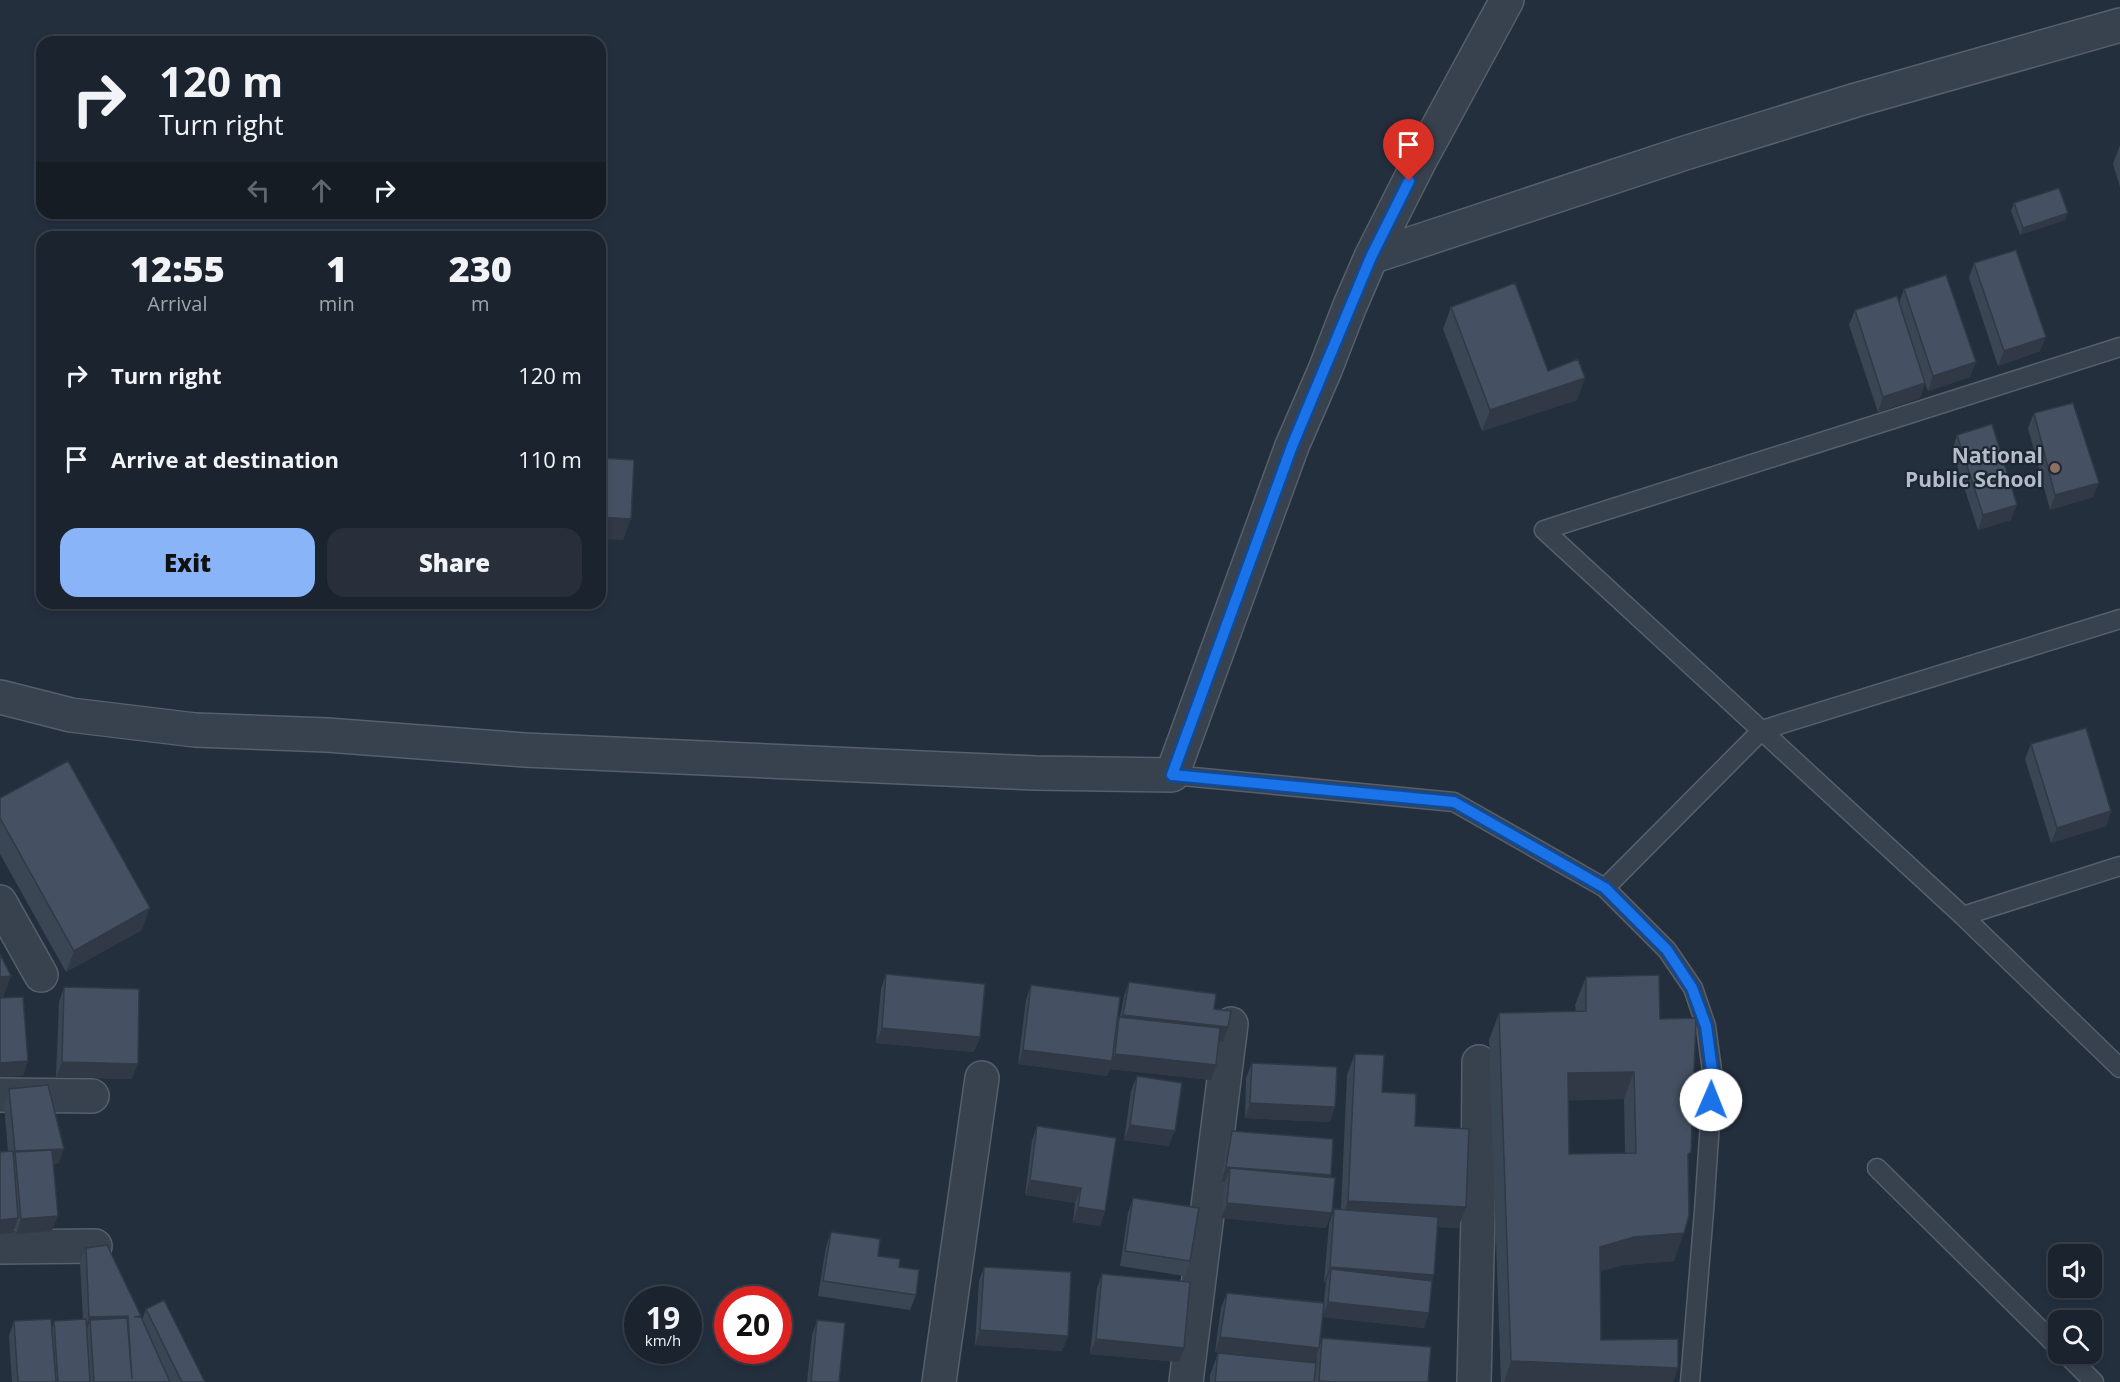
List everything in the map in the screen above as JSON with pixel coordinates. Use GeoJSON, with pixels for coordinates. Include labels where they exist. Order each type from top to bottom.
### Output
{"type":"FeatureCollection","features":[{"type":"Feature","properties":{"kind":"street"},"geometry":{"type":"LineString","coordinates":[[0,697],[71,715],[195,730],[327,735],[525,750],[1035,773],[1172,775],[1292,446],[1371,257],[1419,162],[1508,0]]}},
{"type":"Feature","properties":{"kind":"street"},"geometry":{"type":"LineString","coordinates":[[1371,257],[1685,153],[1856,100],[2120,26]]}},
{"type":"Feature","properties":{"kind":"street"},"geometry":{"type":"LineString","coordinates":[[0,902],[41,975]]}},
{"type":"Feature","properties":{"kind":"street"},"geometry":{"type":"LineString","coordinates":[[1186,1382],[1231,1024]]}},
{"type":"Feature","properties":{"kind":"street"},"geometry":{"type":"LineString","coordinates":[[1474,1382],[1479,1062]]}},
{"type":"Feature","properties":{"kind":"street"},"geometry":{"type":"LineString","coordinates":[[939,1382],[982,1078]]}},
{"type":"Feature","properties":{"kind":"street"},"geometry":{"type":"LineString","coordinates":[[0,1095],[92,1096]]}},
{"type":"Feature","properties":{"kind":"street"},"geometry":{"type":"LineString","coordinates":[[0,1247],[95,1246]]}},
{"type":"Feature","properties":{"kind":"lane"},"geometry":{"type":"LineString","coordinates":[[2120,347],[1544,530],[1963,916],[2120,1068]]}},
{"type":"Feature","properties":{"kind":"lane"},"geometry":{"type":"LineString","coordinates":[[1605,888],[1762,730],[2120,619]]}},
{"type":"Feature","properties":{"kind":"lane"},"geometry":{"type":"LineString","coordinates":[[1172,775],[1454,802],[1605,888],[1667,950],[1692,988],[1706,1026],[1713,1078],[1690,1382]]}},
{"type":"Feature","properties":{"kind":"lane"},"geometry":{"type":"LineString","coordinates":[[1963,916],[2120,866]]}},
{"type":"Feature","properties":{"kind":"lane"},"geometry":{"type":"LineString","coordinates":[[1877,1168],[2048,1337]]}},
{"type":"Feature","properties":{"kind":"lane"},"geometry":{"type":"LineString","coordinates":[[2076,1364],[2094,1382]]}},
{"type":"Feature","properties":{"kind":"building"},"geometry":{"type":"Polygon","coordinates":[[[2059,188],[2068,213],[2023,228],[2014,203],[2059,188]]]}},
{"type":"Feature","properties":{"kind":"building"},"geometry":{"type":"Polygon","coordinates":[[[2016,250],[2046,337],[2004,351],[1974,263],[2016,250]]]}},
{"type":"Feature","properties":{"kind":"building"},"geometry":{"type":"Polygon","coordinates":[[[1946,275],[1976,362],[1933,376],[1904,289],[1946,275]]]}},
{"type":"Feature","properties":{"kind":"building"},"geometry":{"type":"Polygon","coordinates":[[[1515,283],[1548,371],[1578,359],[1585,378],[1490,410],[1451,307],[1515,283]]]}},
{"type":"Feature","properties":{"kind":"building"},"geometry":{"type":"Polygon","coordinates":[[[1897,296],[1925,383],[1883,397],[1855,310],[1897,296]]]}},
{"type":"Feature","properties":{"kind":"building"},"geometry":{"type":"Polygon","coordinates":[[[2073,403],[2099,483],[2055,495],[2034,413],[2073,403]]]}},
{"type":"Feature","properties":{"kind":"building"},"geometry":{"type":"Polygon","coordinates":[[[1992,424],[2017,505],[1983,515],[1957,435],[1992,424]]]}},
{"type":"Feature","properties":{"kind":"building"},"geometry":{"type":"Polygon","coordinates":[[[606,458],[634,460],[631,519],[606,517],[606,458]]]}},
{"type":"Feature","properties":{"kind":"building"},"geometry":{"type":"Polygon","coordinates":[[[2086,728],[2111,811],[2057,828],[2031,744],[2086,728]]]}},
{"type":"Feature","properties":{"kind":"building"},"geometry":{"type":"Polygon","coordinates":[[[68,761],[150,908],[74,951],[0,818],[0,798],[68,761]]]}},
{"type":"Feature","properties":{"kind":"building"},"geometry":{"type":"Polygon","coordinates":[[[0,954],[11,976],[0,977],[0,954]]]}},
{"type":"Feature","properties":{"kind":"building"},"geometry":{"type":"Polygon","coordinates":[[[886,974],[985,984],[980,1037],[882,1028],[886,974]]]}},
{"type":"Feature","properties":{"kind":"building"},"geometry":{"type":"Polygon","coordinates":[[[1659,975],[1660,1019],[1696,1018],[1691,1152],[1688,1154],[1689,1215],[1684,1233],[1634,1237],[1600,1247],[1601,1340],[1678,1339],[1678,1368],[1511,1361],[1499,1013],[1586,1011],[1586,977],[1659,975]],[[1634,1072],[1568,1073],[1569,1154],[1636,1153],[1634,1072]]]}},
{"type":"Feature","properties":{"kind":"building"},"geometry":{"type":"Polygon","coordinates":[[[1129,982],[1216,994],[1214,1009],[1231,1011],[1228,1027],[1123,1015],[1129,982]]]}},
{"type":"Feature","properties":{"kind":"building"},"geometry":{"type":"Polygon","coordinates":[[[1031,985],[1120,997],[1112,1061],[1023,1050],[1031,985]]]}},
{"type":"Feature","properties":{"kind":"building"},"geometry":{"type":"Polygon","coordinates":[[[64,987],[139,989],[138,1064],[62,1062],[64,987]]]}},
{"type":"Feature","properties":{"kind":"building"},"geometry":{"type":"Polygon","coordinates":[[[23,997],[28,1061],[0,1063],[0,998],[23,997]]]}},
{"type":"Feature","properties":{"kind":"building"},"geometry":{"type":"Polygon","coordinates":[[[1119,1017],[1220,1028],[1216,1065],[1115,1054],[1119,1017]]]}},
{"type":"Feature","properties":{"kind":"building"},"geometry":{"type":"Polygon","coordinates":[[[1355,1054],[1384,1055],[1382,1092],[1416,1094],[1415,1126],[1469,1129],[1466,1207],[1348,1201],[1355,1054]]]}},
{"type":"Feature","properties":{"kind":"building"},"geometry":{"type":"Polygon","coordinates":[[[1252,1063],[1337,1067],[1335,1107],[1250,1103],[1252,1063]]]}},
{"type":"Feature","properties":{"kind":"building"},"geometry":{"type":"Polygon","coordinates":[[[1137,1076],[1182,1083],[1175,1131],[1130,1125],[1137,1076]]]}},
{"type":"Feature","properties":{"kind":"building"},"geometry":{"type":"Polygon","coordinates":[[[48,1085],[64,1149],[15,1151],[9,1089],[48,1085]]]}},
{"type":"Feature","properties":{"kind":"building"},"geometry":{"type":"Polygon","coordinates":[[[1037,1126],[1116,1138],[1105,1211],[1078,1207],[1081,1188],[1030,1180],[1037,1126]]]}},
{"type":"Feature","properties":{"kind":"building"},"geometry":{"type":"Polygon","coordinates":[[[1232,1131],[1333,1139],[1331,1175],[1226,1167],[1232,1131]]]}},
{"type":"Feature","properties":{"kind":"building"},"geometry":{"type":"Polygon","coordinates":[[[52,1150],[58,1216],[21,1219],[15,1152],[52,1150]]]}},
{"type":"Feature","properties":{"kind":"building"},"geometry":{"type":"Polygon","coordinates":[[[13,1151],[18,1218],[0,1220],[0,1152],[13,1151]]]}},
{"type":"Feature","properties":{"kind":"building"},"geometry":{"type":"Polygon","coordinates":[[[1230,1168],[1335,1178],[1332,1213],[1227,1203],[1230,1168]]]}},
{"type":"Feature","properties":{"kind":"building"},"geometry":{"type":"Polygon","coordinates":[[[1133,1198],[1199,1208],[1190,1261],[1125,1251],[1133,1198]]]}},
{"type":"Feature","properties":{"kind":"building"},"geometry":{"type":"Polygon","coordinates":[[[1334,1209],[1438,1217],[1434,1275],[1330,1267],[1334,1209]]]}},
{"type":"Feature","properties":{"kind":"building"},"geometry":{"type":"Polygon","coordinates":[[[831,1232],[880,1239],[878,1256],[900,1259],[899,1267],[919,1270],[916,1295],[823,1281],[831,1232]]]}},
{"type":"Feature","properties":{"kind":"building"},"geometry":{"type":"Polygon","coordinates":[[[107,1245],[141,1316],[134,1317],[141,1317],[170,1382],[94,1382],[90,1320],[127,1318],[132,1379],[128,1316],[89,1317],[86,1248],[107,1245]]]}},
{"type":"Feature","properties":{"kind":"building"},"geometry":{"type":"Polygon","coordinates":[[[984,1267],[1071,1272],[1068,1336],[980,1330],[984,1267]]]}},
{"type":"Feature","properties":{"kind":"building"},"geometry":{"type":"Polygon","coordinates":[[[1331,1269],[1432,1281],[1429,1313],[1328,1302],[1331,1269]]]}},
{"type":"Feature","properties":{"kind":"building"},"geometry":{"type":"Polygon","coordinates":[[[1102,1274],[1190,1282],[1184,1348],[1096,1339],[1102,1274]]]}},
{"type":"Feature","properties":{"kind":"building"},"geometry":{"type":"Polygon","coordinates":[[[1227,1293],[1324,1303],[1319,1348],[1220,1337],[1227,1293]]]}},
{"type":"Feature","properties":{"kind":"building"},"geometry":{"type":"Polygon","coordinates":[[[164,1300],[205,1382],[182,1382],[146,1309],[164,1300]]]}},
{"type":"Feature","properties":{"kind":"building"},"geometry":{"type":"Polygon","coordinates":[[[51,1319],[56,1382],[18,1382],[14,1321],[51,1319]]]}},
{"type":"Feature","properties":{"kind":"building"},"geometry":{"type":"Polygon","coordinates":[[[86,1319],[90,1382],[58,1382],[54,1321],[86,1319]]]}},
{"type":"Feature","properties":{"kind":"building"},"geometry":{"type":"Polygon","coordinates":[[[817,1320],[845,1323],[839,1382],[811,1382],[817,1320]]]}},
{"type":"Feature","properties":{"kind":"building"},"geometry":{"type":"Polygon","coordinates":[[[1322,1338],[1431,1347],[1428,1382],[1319,1381],[1322,1338]]]}},
{"type":"Feature","properties":{"kind":"building"},"geometry":{"type":"Polygon","coordinates":[[[1218,1353],[1316,1363],[1314,1382],[1215,1382],[1218,1353]]]}},
{"type":"Feature","properties":{"kind":"place","name":"National Public School"},"geometry":{"type":"Point","coordinates":[2055,468]}},
{"type":"Feature","properties":{"kind":"route"},"geometry":{"type":"LineString","coordinates":[[1409,181],[1371,257],[1292,446],[1172,775],[1454,802],[1605,888],[1667,950],[1692,988],[1706,1026],[1713,1078],[1711,1100]]}}]}
